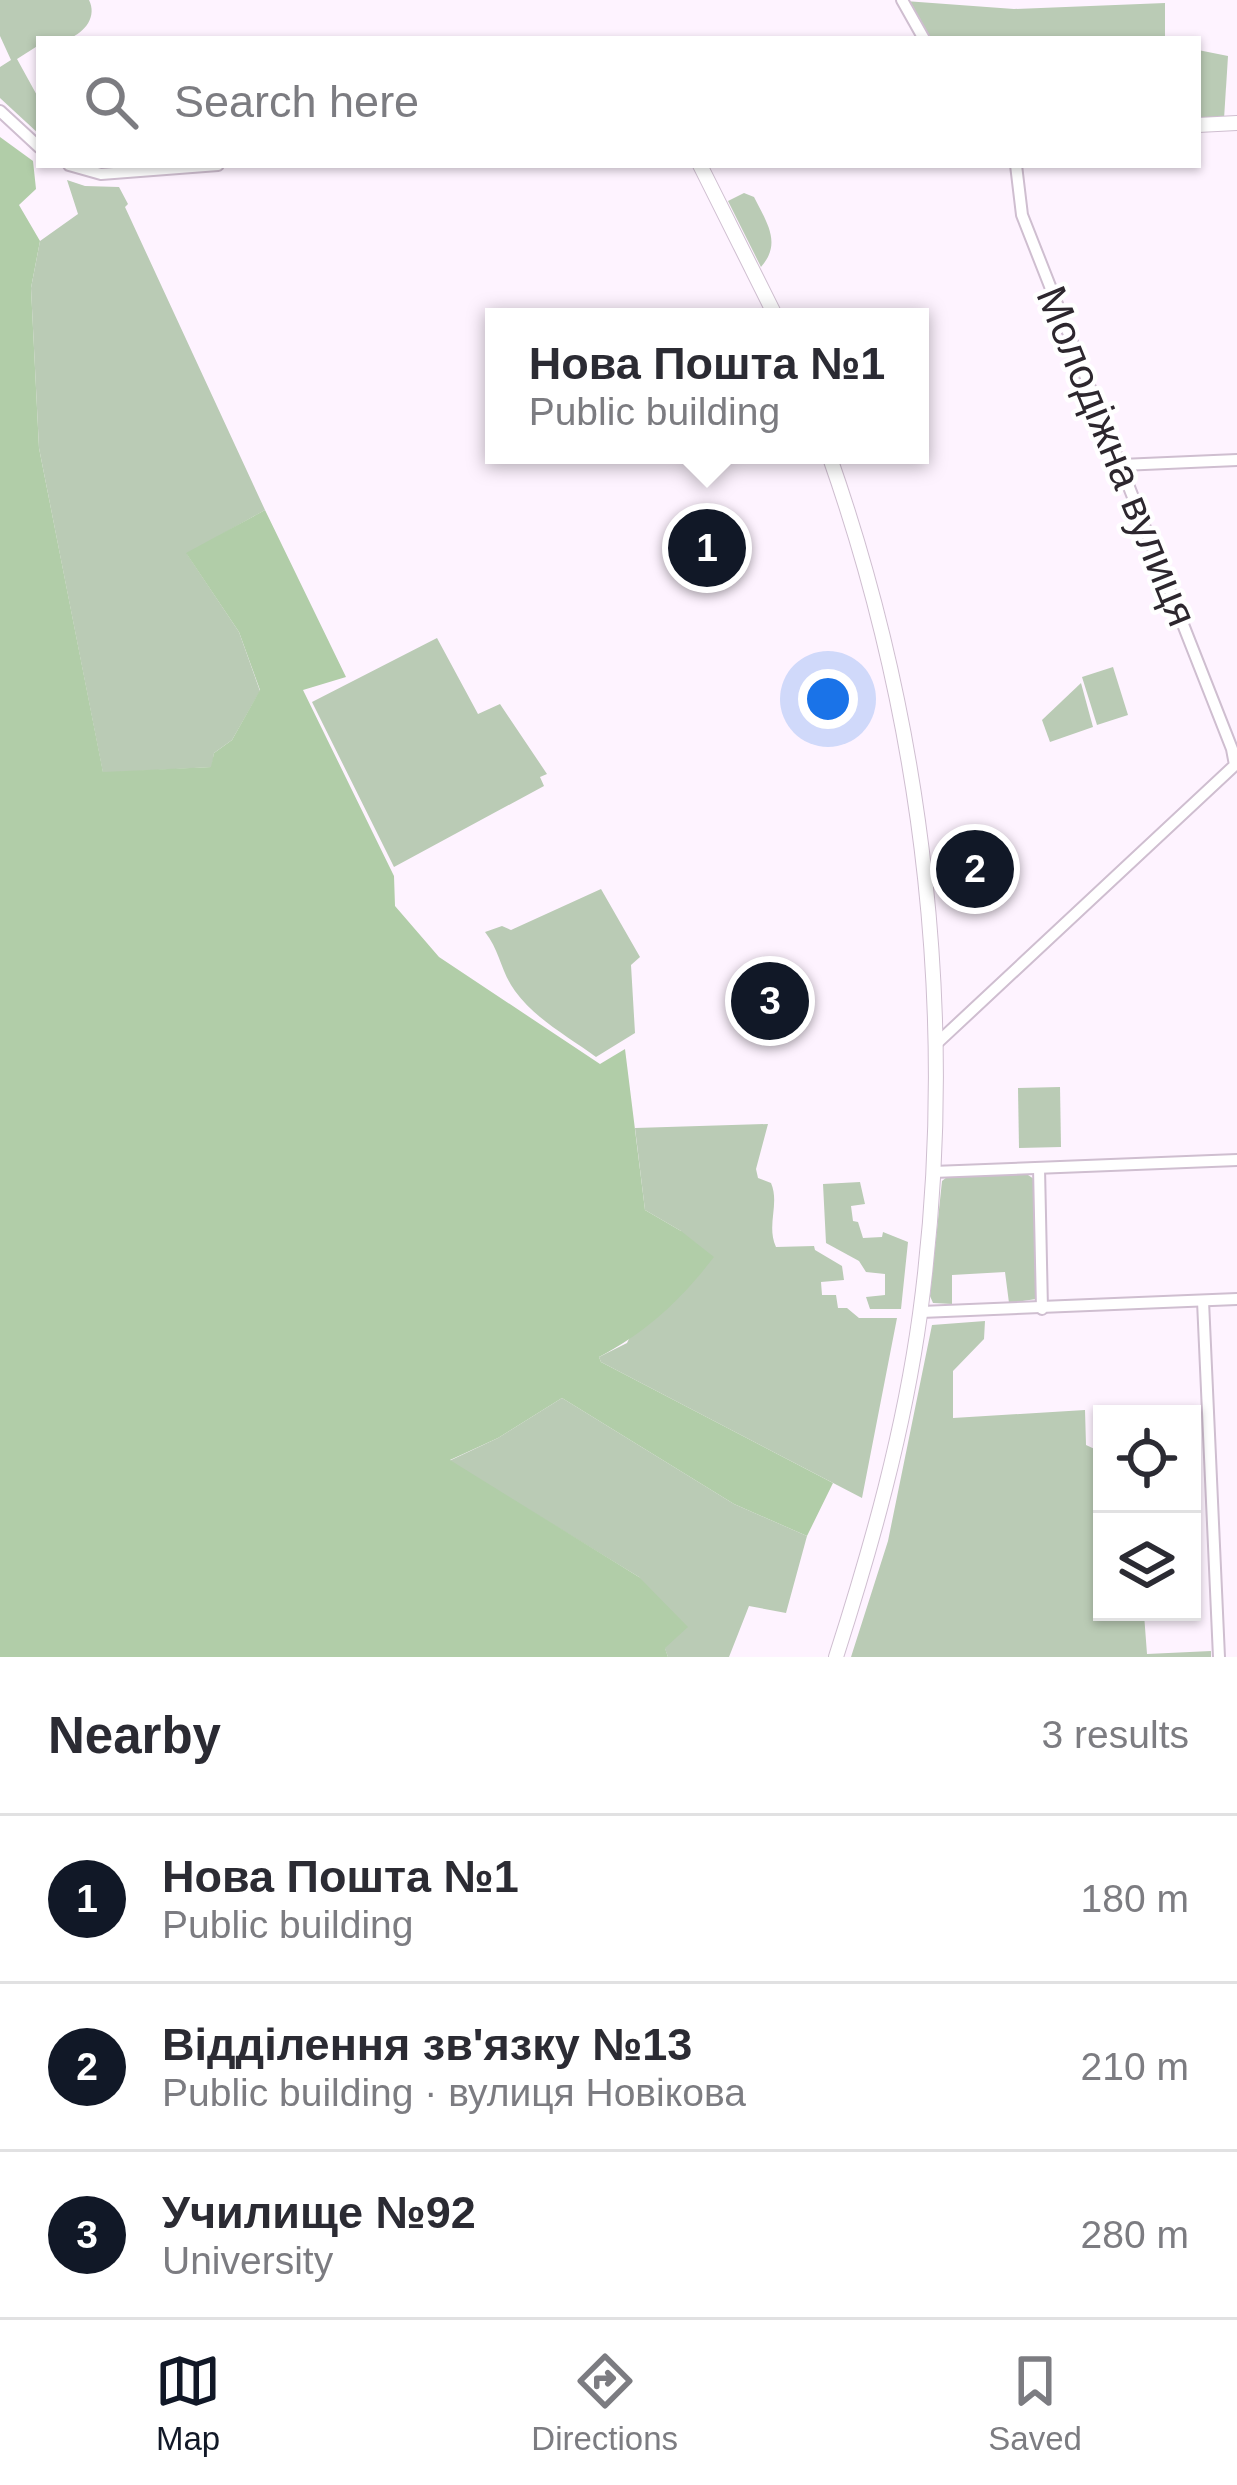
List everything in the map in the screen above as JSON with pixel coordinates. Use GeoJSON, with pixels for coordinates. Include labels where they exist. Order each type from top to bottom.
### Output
{"type":"FeatureCollection","features":[{"type":"Feature","properties":{"kind":"main road"},"geometry":{"type":"LineString","coordinates":[[1201,125],[1237,123]]}},
{"type":"Feature","properties":{"kind":"main road"},"geometry":{"type":"LineString","coordinates":[[702,168],[772,308]]}},
{"type":"Feature","properties":{"kind":"main road"},"geometry":{"type":"LineString","coordinates":[[832,464],[890,660],[910,754],[923,863],[935,1045],[932,1198],[920,1318],[888,1481],[836,1657]]}},
{"type":"Feature","properties":{"kind":"street"},"geometry":{"type":"LineString","coordinates":[[902,0],[922,36]]}},
{"type":"Feature","properties":{"kind":"street"},"geometry":{"type":"LineString","coordinates":[[0,111],[36,144]]}},
{"type":"Feature","properties":{"kind":"street"},"geometry":{"type":"LineString","coordinates":[[80,168],[101,174],[179,168]]}},
{"type":"Feature","properties":{"kind":"street","name":"Молодіжна вулиця"},"geometry":{"type":"LineString","coordinates":[[935,1045],[1235,765],[1022,215],[1016,168]]}},
{"type":"Feature","properties":{"kind":"street"},"geometry":{"type":"LineString","coordinates":[[1121,465],[1237,460]]}},
{"type":"Feature","properties":{"kind":"street"},"geometry":{"type":"LineString","coordinates":[[933,1172],[1237,1160]]}},
{"type":"Feature","properties":{"kind":"street"},"geometry":{"type":"LineString","coordinates":[[1039,1168],[1042,1309]]}},
{"type":"Feature","properties":{"kind":"street"},"geometry":{"type":"LineString","coordinates":[[920,1318],[1237,1300]]}},
{"type":"Feature","properties":{"kind":"street"},"geometry":{"type":"LineString","coordinates":[[1203,1301],[1219,1657]]}},
{"type":"Feature","properties":{"kind":"green space"},"geometry":{"type":"Polygon","coordinates":[[[0,0],[89,0],[91,18],[80,32],[36,36],[36,47],[17,59],[36,94],[36,131],[0,98],[0,67],[11,60],[0,36],[0,0]]]}},
{"type":"Feature","properties":{"kind":"green space"},"geometry":{"type":"Polygon","coordinates":[[[905,1],[1014,9],[1165,3],[1165,36],[926,36],[905,1]]]}},
{"type":"Feature","properties":{"kind":"green space"},"geometry":{"type":"Polygon","coordinates":[[[1201,51],[1228,56],[1224,119],[1201,121],[1201,51]]]}},
{"type":"Feature","properties":{"kind":"green space"},"geometry":{"type":"Polygon","coordinates":[[[0,137],[33,161],[36,189],[19,205],[40,241],[31,288],[39,448],[103,772],[211,767],[214,753],[232,740],[260,690],[239,632],[186,553],[265,510],[346,677],[303,690],[394,876],[395,906],[439,957],[600,1064],[625,1049],[645,1210],[714,1257],[662,1314],[599,1357],[601,1362],[833,1483],[807,1536],[734,1504],[562,1398],[498,1438],[450,1460],[639,1577],[688,1627],[665,1648],[668,1657],[0,1657],[0,137]]]}},
{"type":"Feature","properties":{"kind":"green space"},"geometry":{"type":"Polygon","coordinates":[[[67,180],[119,187],[265,510],[187,554],[239,632],[260,691],[232,740],[214,753],[212,767],[103,773],[39,448],[31,288],[40,241],[78,214],[67,180]]]}},
{"type":"Feature","properties":{"kind":"green space"},"geometry":{"type":"Polygon","coordinates":[[[744,193],[754,197],[770,233],[771,250],[761,267],[728,201],[744,193]]]}},
{"type":"Feature","properties":{"kind":"green space"},"geometry":{"type":"Polygon","coordinates":[[[437,638],[478,714],[500,704],[547,774],[540,777],[544,786],[394,867],[312,702],[437,638]]]}},
{"type":"Feature","properties":{"kind":"green space"},"geometry":{"type":"Polygon","coordinates":[[[1113,667],[1128,715],[1097,725],[1082,677],[1113,667]]]}},
{"type":"Feature","properties":{"kind":"green space"},"geometry":{"type":"Polygon","coordinates":[[[1081,683],[1093,727],[1050,742],[1042,720],[1081,683]]]}},
{"type":"Feature","properties":{"kind":"green space"},"geometry":{"type":"Polygon","coordinates":[[[601,889],[640,957],[631,965],[635,1033],[596,1057],[523,1001],[485,932],[502,926],[511,930],[601,889]]]}},
{"type":"Feature","properties":{"kind":"green space"},"geometry":{"type":"Polygon","coordinates":[[[1060,1087],[1061,1147],[1019,1148],[1018,1088],[1060,1087]]]}},
{"type":"Feature","properties":{"kind":"green space"},"geometry":{"type":"Polygon","coordinates":[[[768,1124],[756,1169],[758,1178],[771,1183],[776,1247],[814,1246],[842,1266],[844,1280],[821,1282],[822,1295],[836,1295],[838,1308],[847,1308],[859,1318],[897,1318],[862,1498],[599,1357],[627,1343],[681,1231],[645,1210],[635,1128],[768,1124]]]}},
{"type":"Feature","properties":{"kind":"green space"},"geometry":{"type":"Polygon","coordinates":[[[1025,1173],[1034,1179],[1036,1299],[1009,1303],[1005,1272],[952,1275],[952,1304],[933,1303],[942,1181],[1025,1173]]]}},
{"type":"Feature","properties":{"kind":"green space"},"geometry":{"type":"Polygon","coordinates":[[[860,1182],[865,1204],[851,1206],[863,1238],[882,1237],[883,1232],[908,1242],[901,1309],[870,1309],[866,1297],[885,1295],[885,1274],[866,1272],[859,1261],[826,1243],[823,1184],[860,1182]]]}},
{"type":"Feature","properties":{"kind":"green space"},"geometry":{"type":"Polygon","coordinates":[[[985,1321],[984,1339],[953,1371],[953,1418],[1085,1410],[1086,1445],[1093,1448],[1093,1621],[1145,1621],[1147,1654],[1211,1651],[1211,1657],[851,1657],[888,1541],[932,1325],[985,1321]]]}},
{"type":"Feature","properties":{"kind":"green space"},"geometry":{"type":"Polygon","coordinates":[[[562,1398],[734,1504],[807,1536],[786,1613],[749,1606],[729,1657],[668,1657],[639,1577],[449,1461],[498,1438],[562,1398]]]}},
{"type":"Feature","properties":{"kind":"place","name":"Нова Пошта №1"},"geometry":{"type":"Point","coordinates":[707,548]}},
{"type":"Feature","properties":{"kind":"place","name":"Відділення зв'язку №13"},"geometry":{"type":"Point","coordinates":[975,869]}},
{"type":"Feature","properties":{"kind":"place","name":"Училище №92"},"geometry":{"type":"Point","coordinates":[770,1001]}}]}
